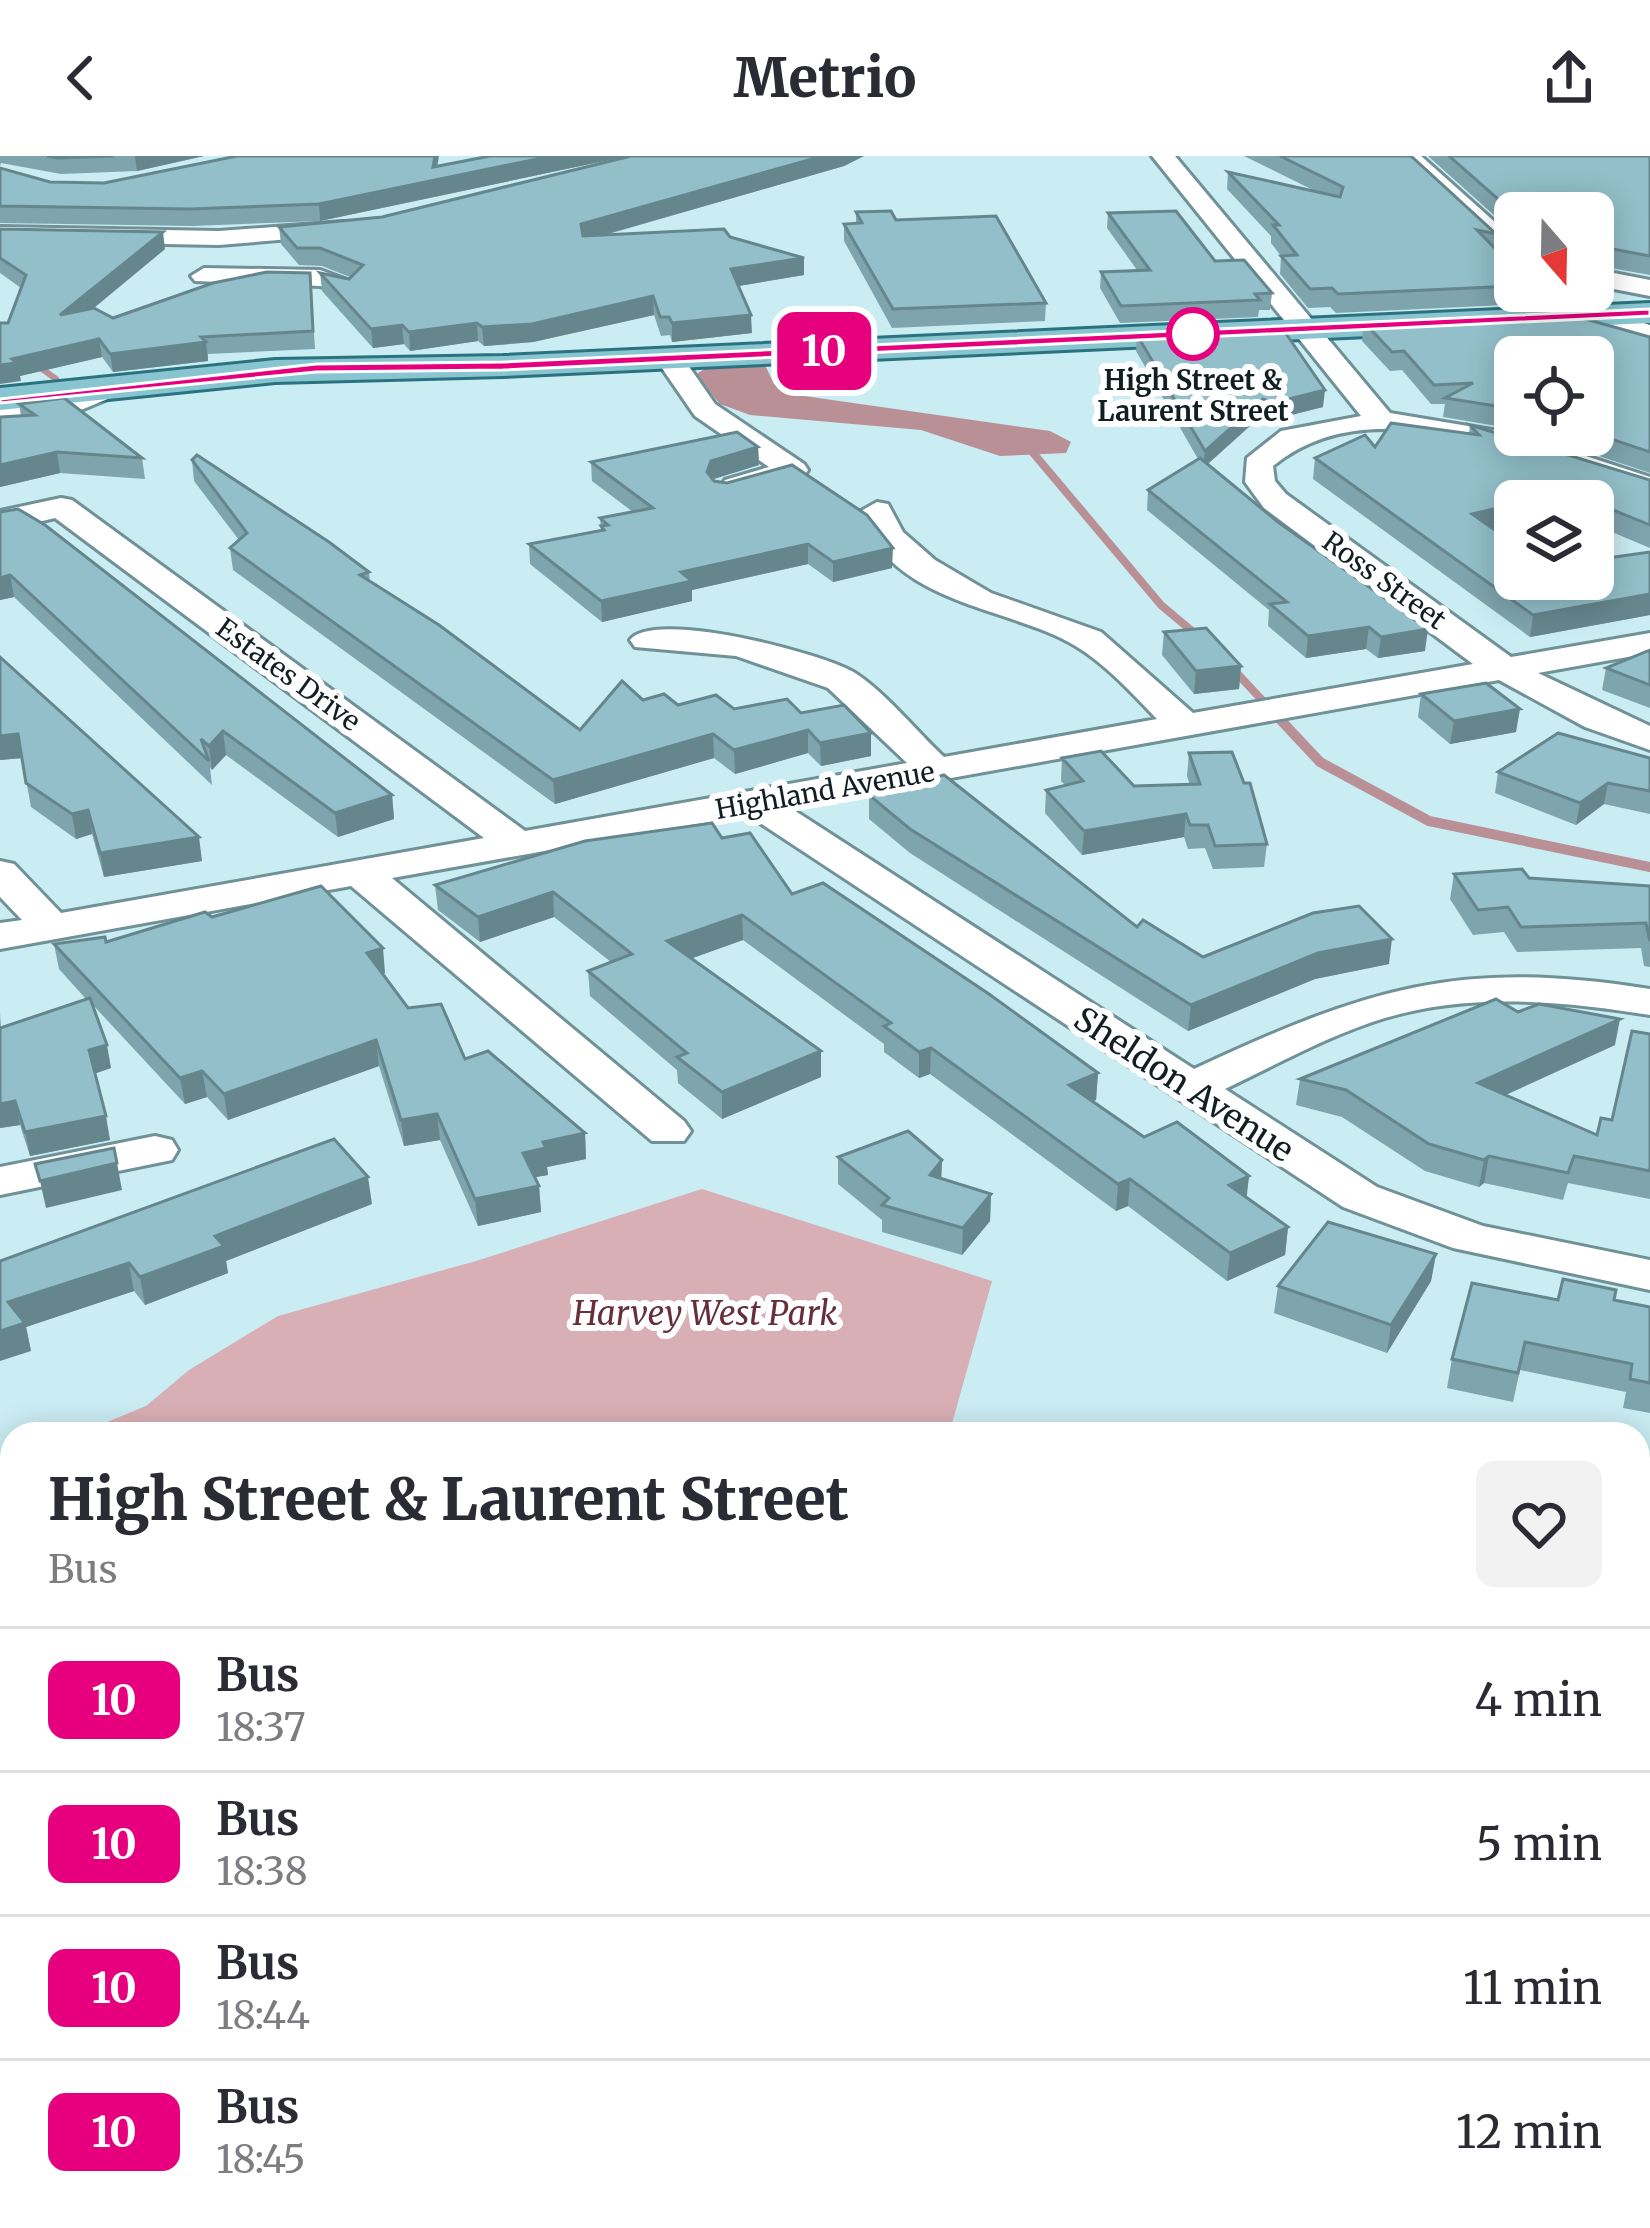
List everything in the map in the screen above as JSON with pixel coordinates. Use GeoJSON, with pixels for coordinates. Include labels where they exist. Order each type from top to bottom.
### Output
{"type":"FeatureCollection","features":[{"type":"Feature","properties":{"kind":"main road"},"geometry":{"type":"LineString","coordinates":[[0,399],[316,368],[669,358],[1650,313]]}},
{"type":"Feature","properties":{"kind":"street"},"geometry":{"type":"LineString","coordinates":[[1163,156],[1381,421],[1443,425],[1531,442],[1650,488]]}},
{"type":"Feature","properties":{"kind":"street"},"geometry":{"type":"LineString","coordinates":[[1408,156],[1494,234]]}},
{"type":"Feature","properties":{"kind":"street"},"geometry":{"type":"LineString","coordinates":[[34,233],[52,203]]}},
{"type":"Feature","properties":{"kind":"street"},"geometry":{"type":"LineString","coordinates":[[0,234],[219,238],[364,226]]}},
{"type":"Feature","properties":{"kind":"street"},"geometry":{"type":"LineString","coordinates":[[219,238],[200,281],[342,276]]}},
{"type":"Feature","properties":{"kind":"street"},"geometry":{"type":"LineString","coordinates":[[1614,281],[1650,288]]}},
{"type":"Feature","properties":{"kind":"street"},"geometry":{"type":"LineString","coordinates":[[1588,312],[1650,334]]}},
{"type":"Feature","properties":{"kind":"street"},"geometry":{"type":"LineString","coordinates":[[669,358],[705,410],[793,470],[726,489]]}},
{"type":"Feature","properties":{"kind":"street"},"geometry":{"type":"LineString","coordinates":[[0,414],[76,403],[112,387]]}},
{"type":"Feature","properties":{"kind":"street","name":"Ross Street"},"geometry":{"type":"LineString","coordinates":[[1381,421],[1291,437],[1258,464],[1260,482],[1274,501],[1502,668],[1558,704],[1650,739]]}},
{"type":"Feature","properties":{"kind":"street","name":"Estates Drive"},"geometry":{"type":"LineString","coordinates":[[0,521],[61,507],[516,843]]}},
{"type":"Feature","properties":{"kind":"street"},"geometry":{"type":"LineString","coordinates":[[877,511],[878,527],[886,537],[935,574],[983,602],[1085,637],[1185,726]]}},
{"type":"Feature","properties":{"kind":"street"},"geometry":{"type":"LineString","coordinates":[[647,640],[740,646],[841,680],[938,771]]}},
{"type":"Feature","properties":{"kind":"street","name":"Highland Avenue"},"geometry":{"type":"LineString","coordinates":[[0,936],[1650,643]]}},
{"type":"Feature","properties":{"kind":"street","name":"Sheldon Avenue"},"geometry":{"type":"LineString","coordinates":[[758,804],[1360,1197],[1471,1238],[1650,1275]]}},
{"type":"Feature","properties":{"kind":"street"},"geometry":{"type":"LineString","coordinates":[[0,873],[51,926]]}},
{"type":"Feature","properties":{"kind":"street"},"geometry":{"type":"LineString","coordinates":[[341,874],[589,1102]]}},
{"type":"Feature","properties":{"kind":"street"},"geometry":{"type":"LineString","coordinates":[[341,874],[668,1131]]}},
{"type":"Feature","properties":{"kind":"street"},"geometry":{"type":"LineString","coordinates":[[1189,1088],[1372,1008],[1431,994],[1599,993],[1650,1002]]}},
{"type":"Feature","properties":{"kind":"street"},"geometry":{"type":"LineString","coordinates":[[0,1181],[155,1150]]}},
{"type":"Feature","properties":{"kind":"green space","name":"Harvey West Park"},"geometry":{"type":"Polygon","coordinates":[[[702,1189],[992,1281],[952,1422],[107,1422],[146,1406],[189,1370],[278,1316],[476,1261],[702,1189]]]}},
{"type":"Feature","properties":{"kind":"shaded area"},"geometry":{"type":"Polygon","coordinates":[[[765,365],[774,384],[797,395],[1050,431],[1071,442],[1066,453],[1000,456],[921,430],[750,415],[720,404],[695,375],[706,368],[765,365]]]}},
{"type":"Feature","properties":{"kind":"building"},"geometry":{"type":"Polygon","coordinates":[[[237,156],[435,156],[433,167],[490,156],[552,156],[319,204],[190,209],[0,206],[0,168],[50,182],[104,183],[237,156]]]}},
{"type":"Feature","properties":{"kind":"building"},"geometry":{"type":"Polygon","coordinates":[[[631,156],[823,156],[581,224],[583,236],[724,229],[730,237],[804,258],[731,269],[751,315],[672,323],[669,317],[660,317],[653,296],[532,324],[482,327],[477,323],[409,332],[402,325],[371,329],[320,273],[349,279],[363,265],[320,248],[297,248],[279,227],[382,217],[631,156]]]}},
{"type":"Feature","properties":{"kind":"building"},"geometry":{"type":"Polygon","coordinates":[[[1280,156],[1411,156],[1494,232],[1477,230],[1494,247],[1494,287],[1338,294],[1332,288],[1310,289],[1281,256],[1297,255],[1273,225],[1279,225],[1228,172],[1340,197],[1343,187],[1280,156]]]}},
{"type":"Feature","properties":{"kind":"building"},"geometry":{"type":"Polygon","coordinates":[[[1449,156],[1650,156],[1650,256],[1614,249],[1614,192],[1494,196],[1449,156]]]}},
{"type":"Feature","properties":{"kind":"building"},"geometry":{"type":"Polygon","coordinates":[[[891,211],[896,220],[996,216],[1046,303],[893,309],[844,224],[862,223],[856,212],[891,211]]]}},
{"type":"Feature","properties":{"kind":"building"},"geometry":{"type":"Polygon","coordinates":[[[1176,211],[1215,261],[1244,260],[1272,293],[1255,294],[1260,300],[1121,306],[1101,272],[1150,270],[1108,213],[1176,211]]]}},
{"type":"Feature","properties":{"kind":"building"},"geometry":{"type":"Polygon","coordinates":[[[0,229],[163,232],[60,315],[94,308],[113,318],[213,283],[267,272],[310,273],[313,331],[201,337],[206,342],[110,354],[99,339],[0,365],[0,323],[8,323],[26,275],[0,258],[0,229]]]}},
{"type":"Feature","properties":{"kind":"building"},"geometry":{"type":"Polygon","coordinates":[[[1564,313],[1650,337],[1650,452],[1614,440],[1614,336],[1494,336],[1494,406],[1445,398],[1473,383],[1434,385],[1404,351],[1392,352],[1364,322],[1564,313]]]}},
{"type":"Feature","properties":{"kind":"building"},"geometry":{"type":"Polygon","coordinates":[[[1282,328],[1325,390],[1273,403],[1263,399],[1205,451],[1160,375],[1161,367],[1156,367],[1137,335],[1282,328]]]}},
{"type":"Feature","properties":{"kind":"building"},"geometry":{"type":"Polygon","coordinates":[[[64,398],[142,458],[57,452],[0,465],[0,417],[35,415],[19,404],[64,398]]]}},
{"type":"Feature","properties":{"kind":"building"},"geometry":{"type":"Polygon","coordinates":[[[1391,423],[1479,435],[1470,425],[1494,432],[1494,456],[1571,456],[1650,480],[1650,525],[1614,510],[1614,480],[1494,480],[1494,509],[1472,514],[1494,529],[1494,587],[1315,458],[1365,435],[1375,447],[1391,423]]]}},
{"type":"Feature","properties":{"kind":"building"},"geometry":{"type":"Polygon","coordinates":[[[737,432],[758,447],[711,461],[707,472],[714,481],[727,483],[792,465],[867,515],[893,548],[833,562],[808,544],[681,572],[692,581],[601,601],[529,544],[604,530],[601,526],[608,525],[600,518],[653,508],[591,462],[737,432]]]}},
{"type":"Feature","properties":{"kind":"building"},"geometry":{"type":"Polygon","coordinates":[[[197,455],[329,542],[369,572],[360,575],[439,625],[580,730],[622,681],[643,700],[664,694],[678,705],[716,695],[734,709],[787,699],[801,713],[844,705],[871,733],[820,743],[808,730],[734,750],[713,734],[553,780],[230,548],[247,533],[192,460],[197,455]]]}},
{"type":"Feature","properties":{"kind":"building"},"geometry":{"type":"Polygon","coordinates":[[[1200,458],[1278,522],[1428,629],[1381,637],[1369,627],[1308,636],[1270,604],[1287,602],[1148,490],[1200,458]]]}},
{"type":"Feature","properties":{"kind":"building"},"geometry":{"type":"Polygon","coordinates":[[[18,509],[45,525],[392,795],[335,813],[223,731],[209,746],[201,739],[209,761],[10,575],[0,578],[0,512],[18,509]]]}},
{"type":"Feature","properties":{"kind":"building"},"geometry":{"type":"Polygon","coordinates":[[[1650,552],[1650,594],[1533,615],[1512,600],[1614,600],[1614,557],[1650,552]]]}},
{"type":"Feature","properties":{"kind":"building"},"geometry":{"type":"Polygon","coordinates":[[[1206,628],[1241,666],[1196,671],[1164,632],[1206,628]]]}},
{"type":"Feature","properties":{"kind":"building"},"geometry":{"type":"Polygon","coordinates":[[[1650,650],[1650,685],[1606,668],[1650,650]]]}},
{"type":"Feature","properties":{"kind":"building"},"geometry":{"type":"Polygon","coordinates":[[[0,657],[199,837],[100,853],[88,810],[72,814],[26,783],[18,734],[0,736],[0,657]]]}},
{"type":"Feature","properties":{"kind":"building"},"geometry":{"type":"Polygon","coordinates":[[[1486,683],[1520,709],[1454,721],[1421,694],[1486,683]]]}},
{"type":"Feature","properties":{"kind":"building"},"geometry":{"type":"Polygon","coordinates":[[[1558,733],[1650,758],[1650,791],[1608,783],[1580,803],[1498,772],[1558,733]]]}},
{"type":"Feature","properties":{"kind":"building"},"geometry":{"type":"Polygon","coordinates":[[[1101,751],[1134,786],[1200,784],[1189,753],[1232,752],[1244,783],[1250,783],[1267,844],[1215,846],[1208,825],[1190,825],[1186,814],[1084,831],[1046,790],[1083,781],[1062,758],[1101,751]]]}},
{"type":"Feature","properties":{"kind":"building"},"geometry":{"type":"Polygon","coordinates":[[[944,775],[1137,927],[1143,920],[1203,957],[1313,913],[1359,906],[1392,939],[1318,953],[1191,1005],[910,829],[869,795],[944,775]]]}},
{"type":"Feature","properties":{"kind":"building"},"geometry":{"type":"Polygon","coordinates":[[[712,823],[722,838],[750,833],[792,894],[823,883],[1098,1073],[1069,1085],[1144,1137],[1177,1122],[1249,1176],[1229,1185],[1288,1227],[1230,1253],[1130,1179],[1118,1184],[931,1048],[919,1052],[884,1026],[891,1023],[742,915],[667,941],[821,1051],[722,1092],[677,1057],[687,1053],[588,971],[632,954],[553,892],[478,917],[435,885],[585,841],[712,823]]]}},
{"type":"Feature","properties":{"kind":"building"},"geometry":{"type":"Polygon","coordinates":[[[1522,869],[1529,878],[1650,886],[1650,941],[1646,923],[1521,927],[1508,907],[1478,910],[1454,874],[1522,869]]]}},
{"type":"Feature","properties":{"kind":"building"},"geometry":{"type":"Polygon","coordinates":[[[321,886],[383,948],[367,953],[408,1008],[441,1004],[465,1059],[488,1051],[585,1133],[543,1142],[546,1148],[523,1153],[539,1186],[475,1199],[437,1114],[401,1120],[376,1040],[224,1094],[202,1071],[180,1078],[54,944],[105,937],[106,942],[205,912],[212,917],[321,886]]]}},
{"type":"Feature","properties":{"kind":"building"},"geometry":{"type":"Polygon","coordinates":[[[90,998],[107,1045],[89,1050],[106,1116],[25,1132],[15,1101],[0,1104],[0,1028],[90,998]]]}},
{"type":"Feature","properties":{"kind":"building"},"geometry":{"type":"Polygon","coordinates":[[[1496,999],[1518,1012],[1539,1004],[1620,1019],[1478,1083],[1597,1135],[1601,1118],[1612,1120],[1632,1031],[1650,1034],[1650,1171],[1574,1156],[1568,1173],[1489,1156],[1484,1160],[1429,1144],[1346,1090],[1300,1079],[1496,999]]]}},
{"type":"Feature","properties":{"kind":"building"},"geometry":{"type":"Polygon","coordinates":[[[908,1131],[942,1160],[930,1175],[991,1194],[963,1228],[882,1205],[889,1198],[838,1157],[908,1131]]]}},
{"type":"Feature","properties":{"kind":"building"},"geometry":{"type":"Polygon","coordinates":[[[334,1139],[368,1177],[215,1236],[224,1246],[140,1277],[129,1263],[8,1302],[25,1323],[0,1331],[0,1261],[334,1139]]]}},
{"type":"Feature","properties":{"kind":"building"},"geometry":{"type":"Polygon","coordinates":[[[114,1148],[117,1163],[40,1181],[35,1164],[114,1148]]]}},
{"type":"Feature","properties":{"kind":"building"},"geometry":{"type":"Polygon","coordinates":[[[1328,1222],[1436,1254],[1391,1325],[1278,1286],[1328,1222]]]}},
{"type":"Feature","properties":{"kind":"building"},"geometry":{"type":"Polygon","coordinates":[[[1563,1279],[1616,1290],[1614,1300],[1650,1307],[1650,1383],[1630,1379],[1632,1364],[1525,1342],[1518,1373],[1452,1359],[1472,1283],[1558,1300],[1563,1279]]]}},
{"type":"Feature","properties":{"kind":"waterway"},"geometry":{"type":"LineString","coordinates":[[0,362],[34,363],[56,379]]}},
{"type":"Feature","properties":{"kind":"waterway"},"geometry":{"type":"LineString","coordinates":[[1029,448],[1161,605],[1199,637]]}},
{"type":"Feature","properties":{"kind":"waterway"},"geometry":{"type":"LineString","coordinates":[[1232,668],[1276,715]]}},
{"type":"Feature","properties":{"kind":"waterway"},"geometry":{"type":"LineString","coordinates":[[1273,712],[1320,762],[1429,821],[1650,867]]}},
{"type":"Feature","properties":{"kind":"bus line","name":"10"},"geometry":{"type":"LineString","coordinates":[[0,399],[316,368],[503,366],[1650,313]]}},
{"type":"Feature","properties":{"kind":"place","name":"High Street & Laurent Street"},"geometry":{"type":"Point","coordinates":[1193,334]}}]}
